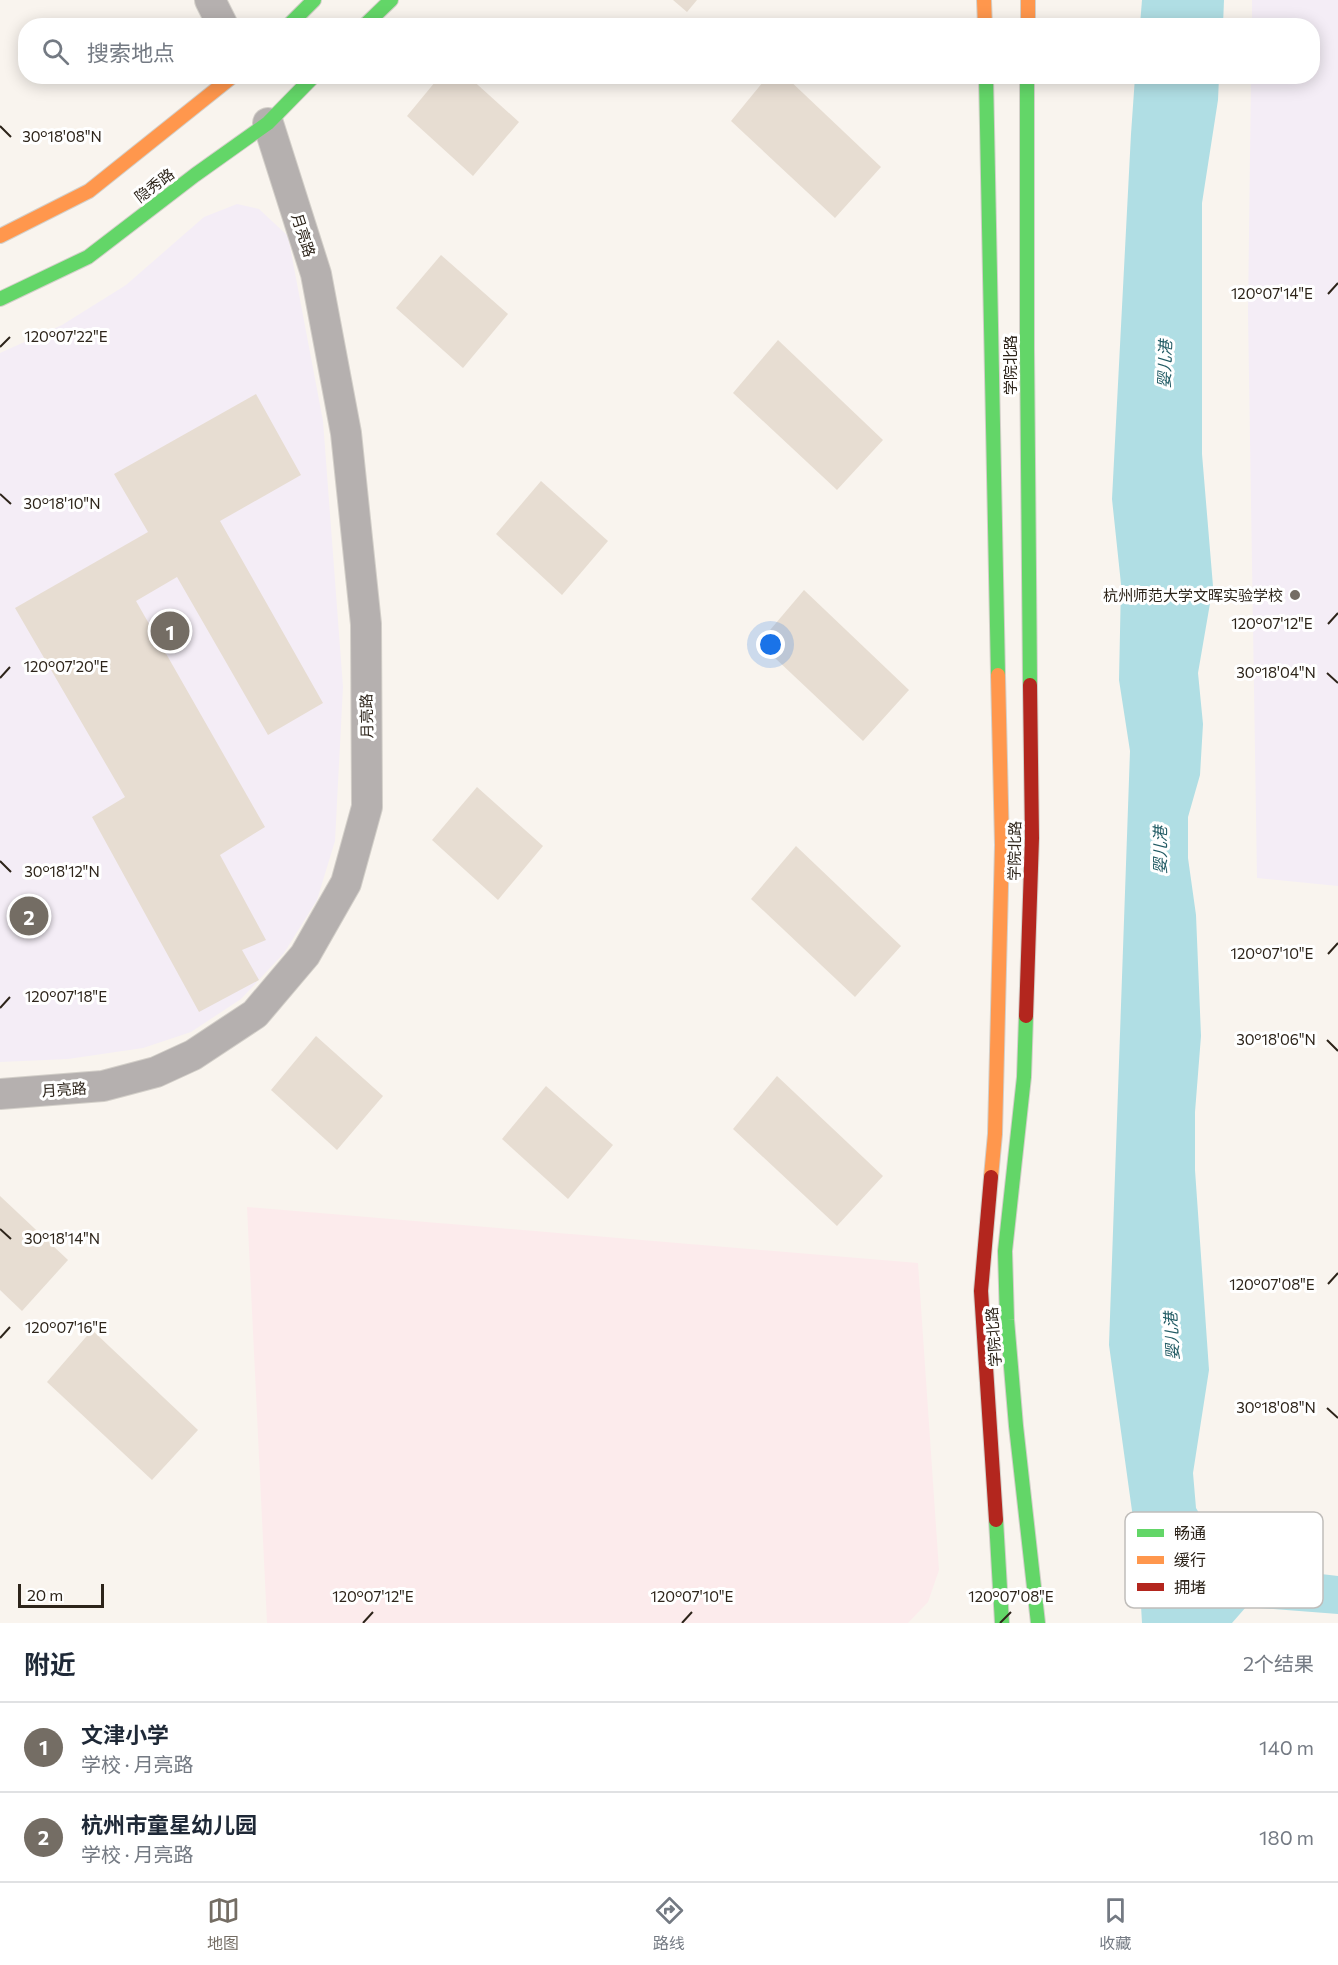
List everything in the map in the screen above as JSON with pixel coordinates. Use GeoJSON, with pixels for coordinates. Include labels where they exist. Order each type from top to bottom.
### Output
{"type":"FeatureCollection","features":[{"type":"Feature","properties":{"kind":"main road"},"geometry":{"type":"LineString","coordinates":[[296,18],[314,0]]}},
{"type":"Feature","properties":{"kind":"main road"},"geometry":{"type":"LineString","coordinates":[[372,18],[391,0]]}},
{"type":"Feature","properties":{"kind":"main road"},"geometry":{"type":"LineString","coordinates":[[984,0],[984,18]]}},
{"type":"Feature","properties":{"kind":"main road"},"geometry":{"type":"LineString","coordinates":[[1028,0],[1028,18]]}},
{"type":"Feature","properties":{"kind":"main road"},"geometry":{"type":"LineString","coordinates":[[0,236],[89,190],[223,84]]}},
{"type":"Feature","properties":{"kind":"main road","name":"隐秀路"},"geometry":{"type":"LineString","coordinates":[[0,299],[88,257],[195,175],[268,123],[306,84]]}},
{"type":"Feature","properties":{"kind":"main road","name":"学院北路"},"geometry":{"type":"LineString","coordinates":[[986,84],[1002,845],[994,1134],[981,1291],[1002,1623]]}},
{"type":"Feature","properties":{"kind":"main road","name":"学院北路"},"geometry":{"type":"LineString","coordinates":[[1027,84],[1027,361],[1032,838],[1024,1077],[1005,1251],[1007,1320],[1016,1426],[1038,1623]]}},
{"type":"Feature","properties":{"kind":"street"},"geometry":{"type":"LineString","coordinates":[[210,0],[219,18]]}},
{"type":"Feature","properties":{"kind":"street","name":"月亮路"},"geometry":{"type":"LineString","coordinates":[[0,1094],[103,1086],[156,1072],[193,1055],[255,1014],[305,955],[346,883],[367,807],[366,624],[346,433],[316,274],[268,123]]}},
{"type":"Feature","properties":{"kind":"shaded area","name":"杭州师范大学文晖实验学校"},"geometry":{"type":"Polygon","coordinates":[[[1252,0],[1338,0],[1338,886],[1257,878],[1248,313],[1251,84],[1320,84],[1320,18],[1252,18],[1252,0]]]}},
{"type":"Feature","properties":{"kind":"shaded area"},"geometry":{"type":"Polygon","coordinates":[[[237,204],[259,209],[288,236],[323,421],[343,687],[335,841],[317,900],[284,953],[241,999],[191,1032],[143,1048],[68,1059],[0,1062],[0,353],[62,325],[126,285],[204,217],[237,204]]]}},
{"type":"Feature","properties":{"kind":"shaded area"},"geometry":{"type":"Polygon","coordinates":[[[247,1207],[918,1263],[939,1570],[928,1602],[908,1623],[267,1623],[247,1207]]]}},
{"type":"Feature","properties":{"kind":"water"},"geometry":{"type":"Polygon","coordinates":[[[1142,0],[1224,0],[1223,18],[1141,18],[1142,0]]]}},
{"type":"Feature","properties":{"kind":"water","name":"婴儿港"},"geometry":{"type":"Polygon","coordinates":[[[1135,84],[1219,84],[1202,203],[1202,454],[1213,586],[1198,673],[1203,724],[1200,775],[1188,817],[1188,858],[1196,915],[1201,1036],[1195,1112],[1195,1170],[1209,1370],[1193,1473],[1196,1508],[1198,1512],[1132,1512],[1109,1345],[1130,751],[1119,680],[1121,584],[1112,499],[1135,84]]]}},
{"type":"Feature","properties":{"kind":"water"},"geometry":{"type":"Polygon","coordinates":[[[1323,1574],[1338,1576],[1338,1614],[1259,1608],[1323,1608],[1323,1574]]]}},
{"type":"Feature","properties":{"kind":"water"},"geometry":{"type":"Polygon","coordinates":[[[1141,1608],[1245,1608],[1232,1623],[1142,1623],[1141,1608]]]}},
{"type":"Feature","properties":{"kind":"building"},"geometry":{"type":"Polygon","coordinates":[[[673,0],[697,0],[687,12],[673,0]]]}},
{"type":"Feature","properties":{"kind":"building"},"geometry":{"type":"Polygon","coordinates":[[[433,84],[477,84],[519,122],[473,176],[407,116],[433,84]]]}},
{"type":"Feature","properties":{"kind":"building"},"geometry":{"type":"Polygon","coordinates":[[[761,84],[793,84],[881,167],[835,218],[731,121],[761,84]]]}},
{"type":"Feature","properties":{"kind":"building"},"geometry":{"type":"Polygon","coordinates":[[[441,255],[508,314],[463,368],[396,308],[441,255]]]}},
{"type":"Feature","properties":{"kind":"building"},"geometry":{"type":"Polygon","coordinates":[[[778,340],[883,440],[837,490],[733,393],[778,340]]]}},
{"type":"Feature","properties":{"kind":"building"},"geometry":{"type":"Polygon","coordinates":[[[256,394],[301,475],[220,521],[323,703],[268,735],[177,577],[136,601],[265,827],[220,855],[266,940],[242,950],[259,980],[199,1012],[92,817],[125,797],[15,608],[148,532],[114,474],[256,394]]]}},
{"type":"Feature","properties":{"kind":"building"},"geometry":{"type":"Polygon","coordinates":[[[541,481],[608,541],[562,595],[496,534],[541,481]]]}},
{"type":"Feature","properties":{"kind":"building"},"geometry":{"type":"Polygon","coordinates":[[[804,590],[909,690],[863,741],[759,643],[804,590]]]}},
{"type":"Feature","properties":{"kind":"building"},"geometry":{"type":"Polygon","coordinates":[[[477,787],[543,846],[498,900],[432,840],[477,787]]]}},
{"type":"Feature","properties":{"kind":"building"},"geometry":{"type":"Polygon","coordinates":[[[796,846],[901,946],[855,997],[751,899],[796,846]]]}},
{"type":"Feature","properties":{"kind":"building"},"geometry":{"type":"Polygon","coordinates":[[[316,1036],[383,1096],[337,1150],[271,1090],[316,1036]]]}},
{"type":"Feature","properties":{"kind":"building"},"geometry":{"type":"Polygon","coordinates":[[[777,1076],[883,1176],[837,1226],[733,1129],[777,1076]]]}},
{"type":"Feature","properties":{"kind":"building"},"geometry":{"type":"Polygon","coordinates":[[[546,1086],[613,1145],[568,1199],[502,1139],[546,1086]]]}},
{"type":"Feature","properties":{"kind":"building"},"geometry":{"type":"Polygon","coordinates":[[[0,1196],[68,1260],[22,1311],[0,1290],[0,1196]]]}},
{"type":"Feature","properties":{"kind":"building"},"geometry":{"type":"Polygon","coordinates":[[[92,1330],[198,1430],[152,1480],[47,1382],[92,1330]]]}},
{"type":"Feature","properties":{"kind":"traffic: fast"},"geometry":{"type":"LineString","coordinates":[[296,18],[314,0]]}},
{"type":"Feature","properties":{"kind":"traffic: fast"},"geometry":{"type":"LineString","coordinates":[[372,18],[391,0]]}},
{"type":"Feature","properties":{"kind":"traffic: fast"},"geometry":{"type":"LineString","coordinates":[[0,299],[88,257],[195,175],[268,123],[306,84]]}},
{"type":"Feature","properties":{"kind":"traffic: fast"},"geometry":{"type":"LineString","coordinates":[[986,84],[998,675]]}},
{"type":"Feature","properties":{"kind":"traffic: fast"},"geometry":{"type":"LineString","coordinates":[[1027,84],[1030,685]]}},
{"type":"Feature","properties":{"kind":"traffic: fast"},"geometry":{"type":"LineString","coordinates":[[1026,1016],[1024,1077],[1005,1251],[1007,1320],[1016,1426],[1038,1623]]}},
{"type":"Feature","properties":{"kind":"traffic: fast"},"geometry":{"type":"LineString","coordinates":[[996,1520],[1002,1623]]}},
{"type":"Feature","properties":{"kind":"traffic: slow"},"geometry":{"type":"LineString","coordinates":[[984,0],[985,18]]}},
{"type":"Feature","properties":{"kind":"traffic: slow"},"geometry":{"type":"LineString","coordinates":[[1028,0],[1028,18]]}},
{"type":"Feature","properties":{"kind":"traffic: slow"},"geometry":{"type":"LineString","coordinates":[[0,236],[89,191],[223,84]]}},
{"type":"Feature","properties":{"kind":"traffic: slow"},"geometry":{"type":"LineString","coordinates":[[991,1177],[995,1134],[1002,845],[998,675]]}},
{"type":"Feature","properties":{"kind":"traffic: jam"},"geometry":{"type":"LineString","coordinates":[[1026,1016],[1032,838],[1030,685]]}},
{"type":"Feature","properties":{"kind":"traffic: jam"},"geometry":{"type":"LineString","coordinates":[[991,1177],[981,1291],[996,1520]]}},
{"type":"Feature","properties":{"kind":"place","name":"杭州师范大学文晖实验学校"},"geometry":{"type":"Point","coordinates":[1295,595]}},
{"type":"Feature","properties":{"kind":"place","name":"文津小学"},"geometry":{"type":"Point","coordinates":[170,631]}},
{"type":"Feature","properties":{"kind":"place","name":"杭州市童星幼儿园"},"geometry":{"type":"Point","coordinates":[29,916]}}]}
